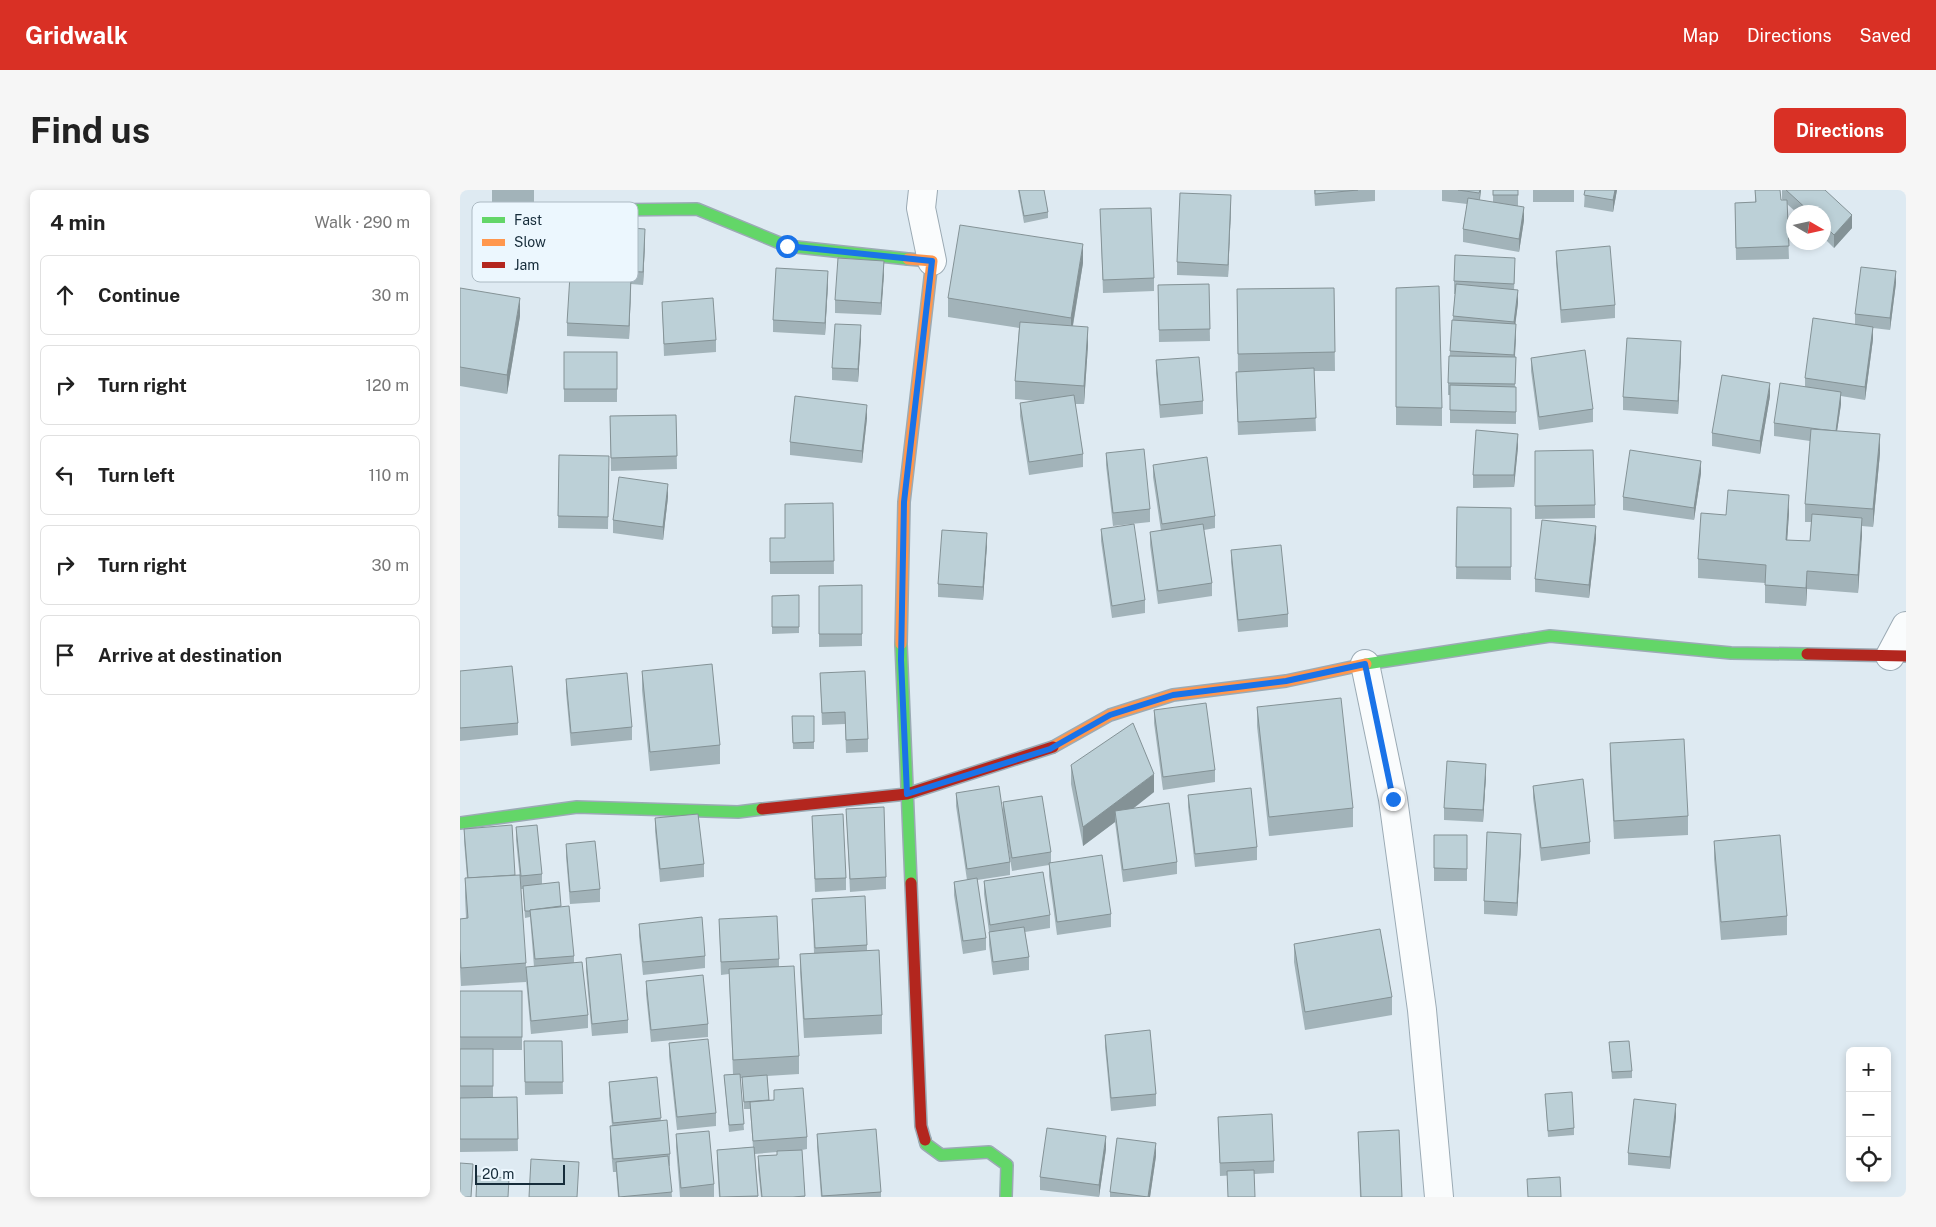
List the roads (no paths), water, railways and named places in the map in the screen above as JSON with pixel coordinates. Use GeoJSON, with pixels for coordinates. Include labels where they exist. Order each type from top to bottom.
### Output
{"type":"FeatureCollection","features":[{"type":"Feature","properties":{"kind":"main road"},"geometry":{"type":"LineString","coordinates":[[638,210],[697,209],[787,246],[932,261],[904,502],[901,660],[922,1126],[926,1144],[941,1155],[989,1152],[1007,1165],[1006,1197]]}},
{"type":"Feature","properties":{"kind":"main road"},"geometry":{"type":"LineString","coordinates":[[460,822],[577,807],[738,812],[907,794],[1050,749],[1110,715],[1173,695],[1286,681],[1365,664],[1550,636],[1731,653],[1898,656]]}},
{"type":"Feature","properties":{"kind":"street"},"geometry":{"type":"LineString","coordinates":[[923,190],[921,208],[932,261]]}},
{"type":"Feature","properties":{"kind":"street"},"geometry":{"type":"LineString","coordinates":[[1898,656],[1906,626]]}},
{"type":"Feature","properties":{"kind":"street"},"geometry":{"type":"LineString","coordinates":[[1365,664],[1393,799],[1416,962],[1439,1197]]}}]}
